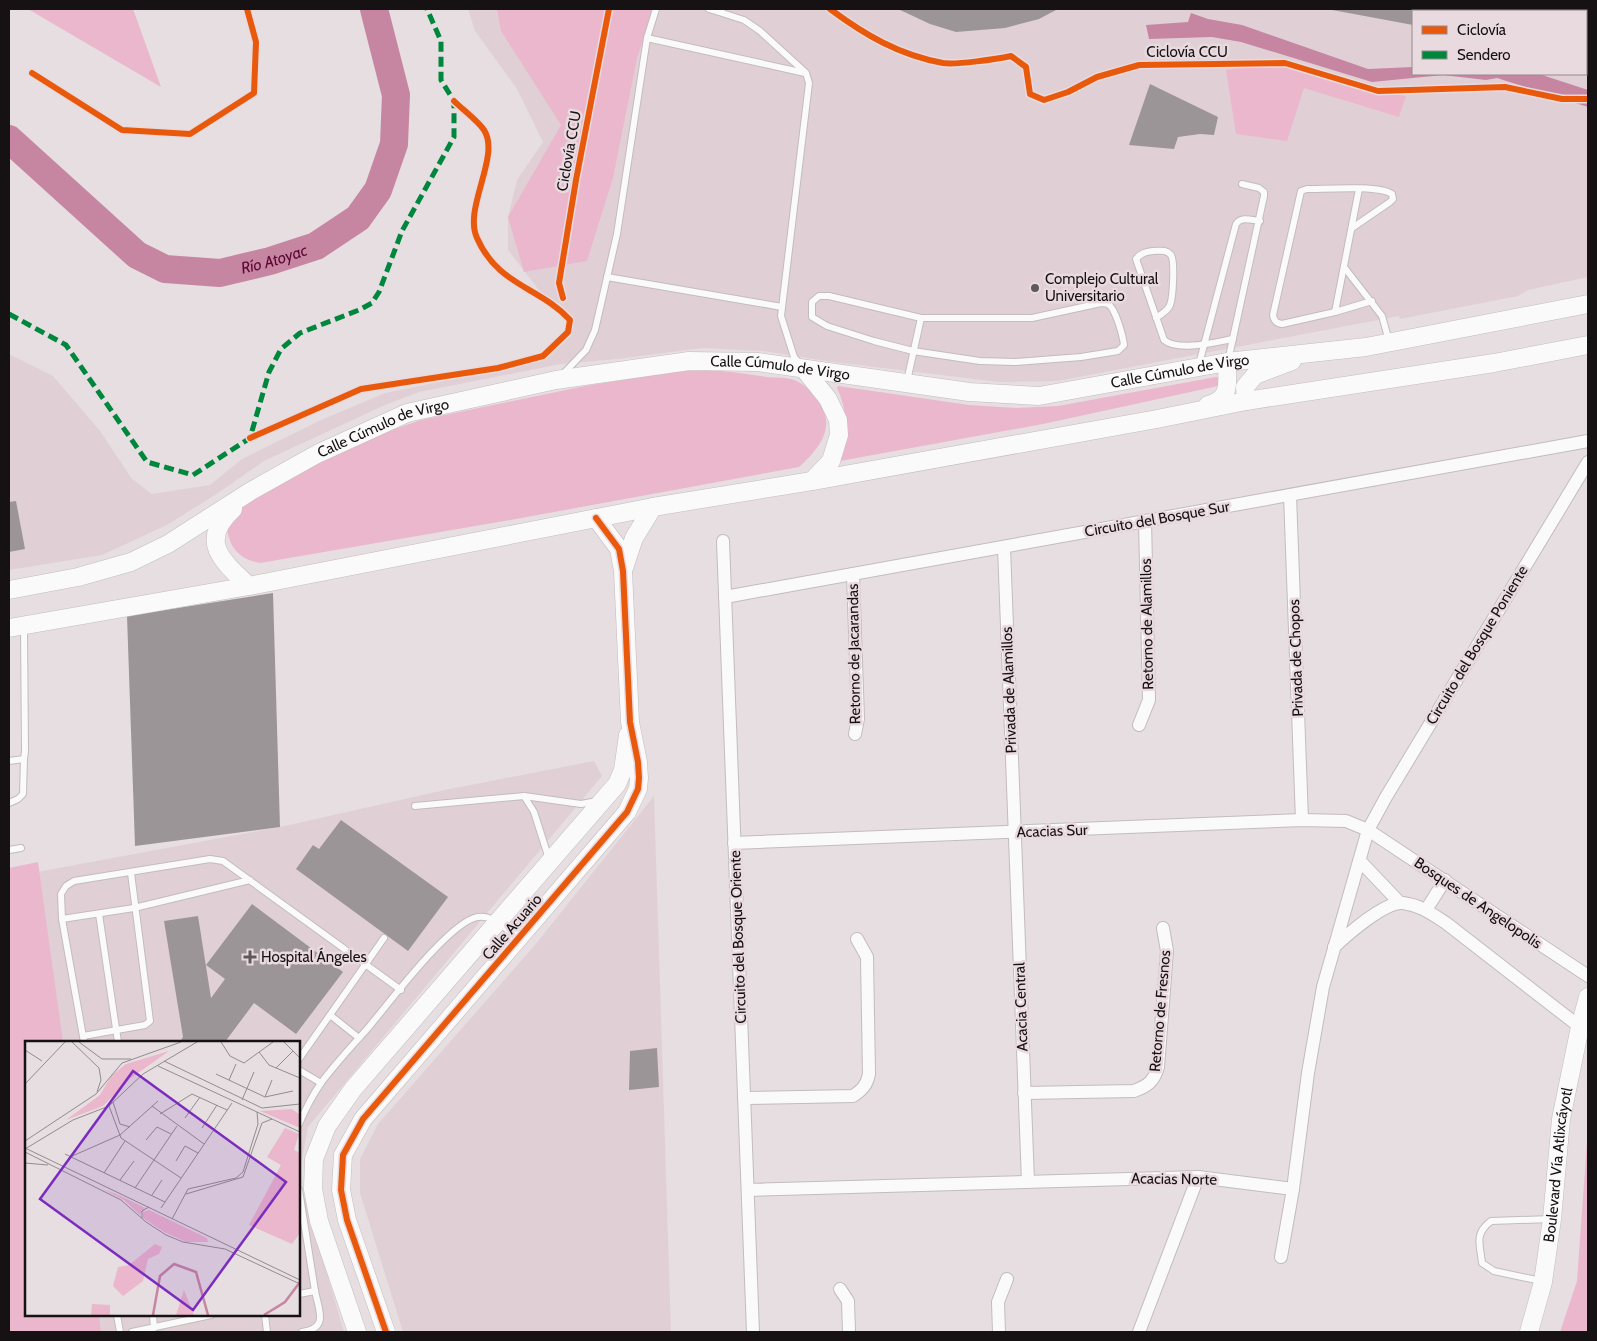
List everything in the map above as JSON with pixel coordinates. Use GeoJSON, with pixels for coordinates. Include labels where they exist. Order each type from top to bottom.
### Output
{"type":"FeatureCollection","features":[{"type":"Feature","properties":{"kind":"main road","name":"Calle Cúmulo de Virgo"},"geometry":{"type":"LineString","coordinates":[[9,590],[78,577],[131,562],[168,544],[251,491],[317,454],[407,412],[556,380],[689,360],[758,362],[969,392],[1039,396],[1227,362],[1311,354],[1389,342],[1588,304]]}},
{"type":"Feature","properties":{"kind":"main road"},"geometry":{"type":"LineString","coordinates":[[16,627],[249,586],[653,507],[812,481],[1157,419],[1246,401],[1494,363],[1588,345]]}},
{"type":"Feature","properties":{"kind":"main road"},"geometry":{"type":"LineString","coordinates":[[1542,354],[1568,355],[1588,353]]}},
{"type":"Feature","properties":{"kind":"main road"},"geometry":{"type":"LineString","coordinates":[[1246,401],[1246,387],[1255,375],[1311,354]]}},
{"type":"Feature","properties":{"kind":"main road"},"geometry":{"type":"LineString","coordinates":[[1157,419],[1218,402],[1224,397],[1227,387],[1227,362]]}},
{"type":"Feature","properties":{"kind":"main road"},"geometry":{"type":"LineString","coordinates":[[804,369],[828,399],[838,420],[839,435],[831,461],[812,481]]}},
{"type":"Feature","properties":{"kind":"main road"},"geometry":{"type":"LineString","coordinates":[[249,586],[222,559],[215,545],[216,531],[225,516],[251,491]]}},
{"type":"Feature","properties":{"kind":"main road","name":"Calle Acuario"},"geometry":{"type":"LineString","coordinates":[[623,571],[634,538],[653,507]]}},
{"type":"Feature","properties":{"kind":"main road","name":"Calle Acuario"},"geometry":{"type":"LineString","coordinates":[[386,1332],[347,1220],[341,1190],[343,1155],[363,1119],[627,812],[633,801],[639,778],[638,762],[630,722],[623,571],[619,549],[596,518]]}},
{"type":"Feature","properties":{"kind":"main road","name":"Calle Acuario"},"geometry":{"type":"LineString","coordinates":[[357,1332],[319,1221],[312,1189],[314,1158],[327,1126],[353,1089],[617,784],[621,776],[630,722]]}},
{"type":"Feature","properties":{"kind":"main road","name":"Boulevard Vía Atlixcáyotl"},"geometry":{"type":"LineString","coordinates":[[1529,1332],[1543,1282],[1552,1219],[1562,1120],[1580,1027],[1588,997]]}},
{"type":"Feature","properties":{"kind":"street","name":"Circuito del Bosque Sur"},"geometry":{"type":"LineString","coordinates":[[725,597],[1588,441]]}},
{"type":"Feature","properties":{"kind":"street","name":"Circuito del Bosque Poniente"},"geometry":{"type":"LineString","coordinates":[[1368,830],[1588,462]]}},
{"type":"Feature","properties":{"kind":"street","name":"Privada de Chopos"},"geometry":{"type":"LineString","coordinates":[[1290,495],[1302,820]]}},
{"type":"Feature","properties":{"kind":"street","name":"Retorno de Alamillos"},"geometry":{"type":"LineString","coordinates":[[1139,725],[1149,700],[1145,521]]}},
{"type":"Feature","properties":{"kind":"street","name":"Circuito del Bosque Oriente"},"geometry":{"type":"LineString","coordinates":[[723,541],[753,1332]]}},
{"type":"Feature","properties":{"kind":"street","name":"Privada de Alamillos"},"geometry":{"type":"LineString","coordinates":[[1004,547],[1014,833]]}},
{"type":"Feature","properties":{"kind":"street","name":"Retorno de Jacarandas"},"geometry":{"type":"LineString","coordinates":[[853,574],[858,719],[855,734]]}},
{"type":"Feature","properties":{"kind":"street","name":"Acacias Sur"},"geometry":{"type":"LineString","coordinates":[[734,843],[1302,820],[1346,821],[1368,830]]}},
{"type":"Feature","properties":{"kind":"street"},"geometry":{"type":"LineString","coordinates":[[1281,1257],[1318,1012],[1334,947],[1368,830]]}},
{"type":"Feature","properties":{"kind":"street","name":"Bosques de Angelopolis"},"geometry":{"type":"LineString","coordinates":[[1368,830],[1588,976]]}},
{"type":"Feature","properties":{"kind":"street","name":"Acacia Central"},"geometry":{"type":"LineString","coordinates":[[1014,833],[1028,1182]]}},
{"type":"Feature","properties":{"kind":"street"},"geometry":{"type":"LineString","coordinates":[[1360,860],[1400,903],[1426,910],[1446,922],[1580,1027]]}},
{"type":"Feature","properties":{"kind":"street"},"geometry":{"type":"LineString","coordinates":[[1426,910],[1445,880]]}},
{"type":"Feature","properties":{"kind":"street"},"geometry":{"type":"LineString","coordinates":[[1334,947],[1362,922],[1400,903]]}},
{"type":"Feature","properties":{"kind":"street","name":"Retorno de Fresnos"},"geometry":{"type":"LineString","coordinates":[[1024,1093],[1134,1092],[1146,1087],[1155,1078],[1158,1067],[1168,951],[1163,928]]}},
{"type":"Feature","properties":{"kind":"street"},"geometry":{"type":"LineString","coordinates":[[744,1098],[853,1096],[868,1083],[870,1074],[867,957],[857,939]]}},
{"type":"Feature","properties":{"kind":"street"},"geometry":{"type":"LineString","coordinates":[[1139,1332],[1198,1176]]}},
{"type":"Feature","properties":{"kind":"street","name":"Acacias Norte"},"geometry":{"type":"LineString","coordinates":[[748,1190],[1198,1176],[1292,1189]]}},
{"type":"Feature","properties":{"kind":"street"},"geometry":{"type":"LineString","coordinates":[[999,1332],[998,1302],[1006,1279]]}},
{"type":"Feature","properties":{"kind":"street"},"geometry":{"type":"LineString","coordinates":[[840,1289],[848,1301],[849,1332]]}},
{"type":"Feature","properties":{"kind":"lane"},"geometry":{"type":"LineString","coordinates":[[556,380],[586,350],[595,330],[617,234],[640,78],[647,38],[656,9]]}},
{"type":"Feature","properties":{"kind":"lane"},"geometry":{"type":"LineString","coordinates":[[709,9],[721,10],[744,20],[806,73],[809,83],[781,316],[794,357],[804,369]]}},
{"type":"Feature","properties":{"kind":"lane"},"geometry":{"type":"LineString","coordinates":[[647,38],[806,73]]}},
{"type":"Feature","properties":{"kind":"lane"},"geometry":{"type":"LineString","coordinates":[[1227,362],[1260,221],[1264,192],[1259,188],[1242,184]]}},
{"type":"Feature","properties":{"kind":"lane"},"geometry":{"type":"LineString","coordinates":[[1352,228],[1390,202],[1393,198],[1392,194],[1387,191],[1359,189],[1307,188],[1301,191],[1273,315],[1274,320],[1282,324],[1372,301]]}},
{"type":"Feature","properties":{"kind":"lane"},"geometry":{"type":"LineString","coordinates":[[1335,312],[1359,189]]}},
{"type":"Feature","properties":{"kind":"lane"},"geometry":{"type":"LineString","coordinates":[[1198,368],[1236,224],[1240,219],[1260,221]]}},
{"type":"Feature","properties":{"kind":"lane"},"geometry":{"type":"LineString","coordinates":[[1156,318],[1167,310],[1171,304],[1174,262],[1170,255],[1164,251],[1145,252],[1136,259],[1161,334],[1164,340],[1168,344],[1175,346],[1205,344],[1233,339]]}},
{"type":"Feature","properties":{"kind":"lane"},"geometry":{"type":"LineString","coordinates":[[1344,267],[1384,319],[1389,342]]}},
{"type":"Feature","properties":{"kind":"lane"},"geometry":{"type":"LineString","coordinates":[[607,277],[782,307]]}},
{"type":"Feature","properties":{"kind":"lane"},"geometry":{"type":"LineString","coordinates":[[819,296],[829,296],[921,318],[1032,318],[1100,302],[1107,303],[1112,308],[1123,337],[1124,345],[1118,351],[1081,357],[1015,362],[980,361],[913,351],[827,326],[814,320],[811,314],[812,302],[819,296]]}},
{"type":"Feature","properties":{"kind":"lane"},"geometry":{"type":"LineString","coordinates":[[906,384],[921,318]]}},
{"type":"Feature","properties":{"kind":"lane"},"geometry":{"type":"LineString","coordinates":[[9,804],[23,794],[24,759],[16,627]]}},
{"type":"Feature","properties":{"kind":"lane"},"geometry":{"type":"LineString","coordinates":[[9,762],[24,759]]}},
{"type":"Feature","properties":{"kind":"lane"},"geometry":{"type":"LineString","coordinates":[[415,806],[524,796],[581,804],[603,800]]}},
{"type":"Feature","properties":{"kind":"lane"},"geometry":{"type":"LineString","coordinates":[[524,796],[534,812],[550,862]]}},
{"type":"Feature","properties":{"kind":"lane"},"geometry":{"type":"LineString","coordinates":[[9,850],[21,848]]}},
{"type":"Feature","properties":{"kind":"lane"},"geometry":{"type":"LineString","coordinates":[[131,873],[150,1021],[145,1025],[83,1039],[62,919],[61,894],[66,886],[74,881],[210,859],[223,861],[400,990]]}},
{"type":"Feature","properties":{"kind":"lane"},"geometry":{"type":"LineString","coordinates":[[62,919],[134,908],[250,880]]}},
{"type":"Feature","properties":{"kind":"lane"},"geometry":{"type":"LineString","coordinates":[[99,914],[118,1041]]}},
{"type":"Feature","properties":{"kind":"lane"},"geometry":{"type":"LineString","coordinates":[[300,1122],[305,1109],[321,1083],[429,956],[453,931],[474,918],[488,918],[498,922],[518,939]]}},
{"type":"Feature","properties":{"kind":"lane"},"geometry":{"type":"LineString","coordinates":[[300,1058],[384,938]]}},
{"type":"Feature","properties":{"kind":"lane"},"geometry":{"type":"LineString","coordinates":[[330,1015],[359,1038]]}},
{"type":"Feature","properties":{"kind":"lane"},"geometry":{"type":"LineString","coordinates":[[300,1071],[321,1083]]}},
{"type":"Feature","properties":{"kind":"lane"},"geometry":{"type":"LineString","coordinates":[[300,1196],[320,1319],[318,1326],[313,1330],[302,1332]]}},
{"type":"Feature","properties":{"kind":"lane"},"geometry":{"type":"LineString","coordinates":[[1543,1282],[1494,1271],[1482,1263],[1479,1235],[1491,1221],[1552,1219]]}},
{"type":"Feature","properties":{"kind":"lane"},"geometry":{"type":"LineString","coordinates":[[300,1294],[315,1291]]}},
{"type":"Feature","properties":{"kind":"lane"},"geometry":{"type":"LineString","coordinates":[[117,1316],[120,1332]]}},
{"type":"Feature","properties":{"kind":"lane"},"geometry":{"type":"LineString","coordinates":[[153,1316],[154,1328]]}},
{"type":"Feature","properties":{"kind":"lane"},"geometry":{"type":"LineString","coordinates":[[132,1332],[154,1328],[186,1318],[203,1316]]}},
{"type":"Feature","properties":{"kind":"lane"},"geometry":{"type":"LineString","coordinates":[[265,1316],[267,1332]]}},
{"type":"Feature","properties":{"kind":"shaded area"},"geometry":{"type":"Polygon","coordinates":[[[28,9],[133,9],[161,87],[28,9]]]}},
{"type":"Feature","properties":{"kind":"shaded area","name":"Complejo Cultural Universitario"},"geometry":{"type":"Polygon","coordinates":[[[468,9],[1588,9],[1588,277],[1528,290],[1518,296],[1400,319],[1399,316],[1058,381],[999,382],[833,362],[763,351],[702,348],[561,364],[419,392],[385,405],[264,461],[167,525],[102,555],[9,570],[9,354],[53,376],[100,431],[132,479],[152,494],[210,485],[242,459],[319,421],[385,393],[541,361],[564,342],[573,330],[562,311],[548,302],[508,250],[508,217],[517,180],[543,142],[517,89],[475,31],[468,9]]]}},
{"type":"Feature","properties":{"kind":"shaded area"},"geometry":{"type":"Polygon","coordinates":[[[497,9],[653,9],[637,58],[613,178],[587,261],[524,272],[508,217],[561,125],[501,31],[497,9]]]}},
{"type":"Feature","properties":{"kind":"shaded area"},"geometry":{"type":"Polygon","coordinates":[[[1191,13],[1208,19],[1242,25],[1368,69],[1412,67],[1412,75],[1443,75],[1372,82],[1241,42],[1212,37],[1149,39],[1146,25],[1188,22],[1191,13]]]}},
{"type":"Feature","properties":{"kind":"shaded area"},"geometry":{"type":"Polygon","coordinates":[[[1285,63],[1369,90],[1406,96],[1399,117],[1304,88],[1287,141],[1236,134],[1226,70],[1285,63]]]}},
{"type":"Feature","properties":{"kind":"shaded area"},"geometry":{"type":"Polygon","coordinates":[[[1443,75],[1542,75],[1588,90],[1588,107],[1497,78],[1486,80],[1443,75]]]}},
{"type":"Feature","properties":{"kind":"shaded area"},"geometry":{"type":"Polygon","coordinates":[[[706,370],[788,378],[803,385],[815,396],[822,406],[825,416],[826,425],[820,443],[799,467],[516,519],[260,563],[247,559],[237,552],[228,536],[227,529],[238,511],[251,501],[313,466],[383,433],[421,420],[585,386],[672,372],[706,370]]]}},
{"type":"Feature","properties":{"kind":"shaded area"},"geometry":{"type":"Polygon","coordinates":[[[1219,378],[1221,384],[1218,386],[1043,424],[840,461],[838,458],[843,439],[845,415],[838,386],[969,405],[1016,408],[1058,406],[1219,378]]]}},
{"type":"Feature","properties":{"kind":"shaded area","name":"Hospital Ángeles"},"geometry":{"type":"Polygon","coordinates":[[[594,761],[602,776],[308,1127],[300,1170],[300,1041],[61,1041],[37,872],[280,827],[445,790],[594,761]]]}},
{"type":"Feature","properties":{"kind":"shaded area"},"geometry":{"type":"Polygon","coordinates":[[[654,796],[671,1332],[403,1332],[360,1193],[360,1159],[378,1124],[535,945],[654,796]]]}},
{"type":"Feature","properties":{"kind":"shaded area"},"geometry":{"type":"Polygon","coordinates":[[[38,862],[63,1041],[25,1041],[25,1316],[99,1316],[101,1332],[9,1332],[9,868],[38,862]]]}},
{"type":"Feature","properties":{"kind":"shaded area"},"geometry":{"type":"Polygon","coordinates":[[[1588,1128],[1588,1332],[1560,1332],[1577,1281],[1588,1128]]]}},
{"type":"Feature","properties":{"kind":"shaded area"},"geometry":{"type":"Polygon","coordinates":[[[300,1182],[344,1332],[101,1332],[99,1316],[300,1316],[300,1182]]]}},
{"type":"Feature","properties":{"kind":"building"},"geometry":{"type":"Polygon","coordinates":[[[898,9],[1058,9],[1039,19],[1005,28],[956,32],[930,24],[898,9]]]}},
{"type":"Feature","properties":{"kind":"building"},"geometry":{"type":"Polygon","coordinates":[[[1327,9],[1444,9],[1412,10],[1412,25],[1327,9]]]}},
{"type":"Feature","properties":{"kind":"building"},"geometry":{"type":"Polygon","coordinates":[[[1588,9],[1587,65],[1587,10],[1472,10],[1588,9]]]}},
{"type":"Feature","properties":{"kind":"building"},"geometry":{"type":"Polygon","coordinates":[[[1150,84],[1218,117],[1214,135],[1200,134],[1178,137],[1174,149],[1129,145],[1150,84]]]}},
{"type":"Feature","properties":{"kind":"building"},"geometry":{"type":"Polygon","coordinates":[[[16,501],[25,549],[9,552],[9,502],[16,501]]]}},
{"type":"Feature","properties":{"kind":"building"},"geometry":{"type":"Polygon","coordinates":[[[273,593],[280,827],[135,846],[127,616],[273,593]]]}},
{"type":"Feature","properties":{"kind":"building"},"geometry":{"type":"Polygon","coordinates":[[[341,820],[448,897],[408,951],[296,869],[313,845],[319,849],[341,820]]]}},
{"type":"Feature","properties":{"kind":"building"},"geometry":{"type":"Polygon","coordinates":[[[252,904],[343,972],[296,1034],[254,1003],[226,1041],[181,1041],[183,1037],[164,921],[198,916],[211,998],[225,979],[206,965],[252,904]]]}},
{"type":"Feature","properties":{"kind":"building"},"geometry":{"type":"Polygon","coordinates":[[[657,1048],[659,1087],[629,1090],[630,1051],[657,1048]]]}},
{"type":"Feature","properties":{"kind":"waterway","name":"Río Atoyac"},"geometry":{"type":"LineString","coordinates":[[9,139],[137,255],[165,269],[220,273],[270,261],[316,246],[358,218],[378,190],[394,144],[396,95],[374,9]]}},
{"type":"Feature","properties":{"kind":"marked path"},"geometry":{"type":"LineString","coordinates":[[9,314],[66,345],[147,462],[193,475],[250,438],[269,372],[281,349],[300,333],[372,303],[379,292],[402,231],[454,137],[454,101],[441,80],[441,41],[427,9]]}},
{"type":"Feature","properties":{"kind":"cycle path"},"geometry":{"type":"LineString","coordinates":[[32,73],[122,130],[190,134],[254,93],[256,42],[247,9]]}},
{"type":"Feature","properties":{"kind":"cycle path","name":"Ciclovía CCU"},"geometry":{"type":"LineString","coordinates":[[563,298],[559,283],[576,180],[609,9]]}},
{"type":"Feature","properties":{"kind":"cycle path","name":"Ciclovía CCU"},"geometry":{"type":"LineString","coordinates":[[830,9],[883,43],[927,59],[943,63],[957,63],[1011,56],[1026,67],[1030,94],[1044,100],[1068,92],[1097,77],[1139,65],[1285,63],[1378,91],[1505,87],[1562,99],[1588,99]]}},
{"type":"Feature","properties":{"kind":"cycle path"},"geometry":{"type":"LineString","coordinates":[[250,438],[361,389],[498,368],[543,356],[568,332],[570,320],[546,300],[520,285],[496,266],[486,254],[477,238],[474,226],[475,212],[486,168],[488,141],[481,126],[454,101]]}},
{"type":"Feature","properties":{"kind":"cycle path"},"geometry":{"type":"LineString","coordinates":[[386,1332],[347,1220],[341,1190],[343,1155],[363,1119],[627,812],[638,789],[638,762],[630,722],[623,571],[619,549],[596,518]]}},
{"type":"Feature","properties":{"kind":"place","name":"Complejo Cultural Universitario"},"geometry":{"type":"Point","coordinates":[1035,288]}},
{"type":"Feature","properties":{"kind":"place","name":"Hospital Ángeles"},"geometry":{"type":"Point","coordinates":[250,957]}}]}
